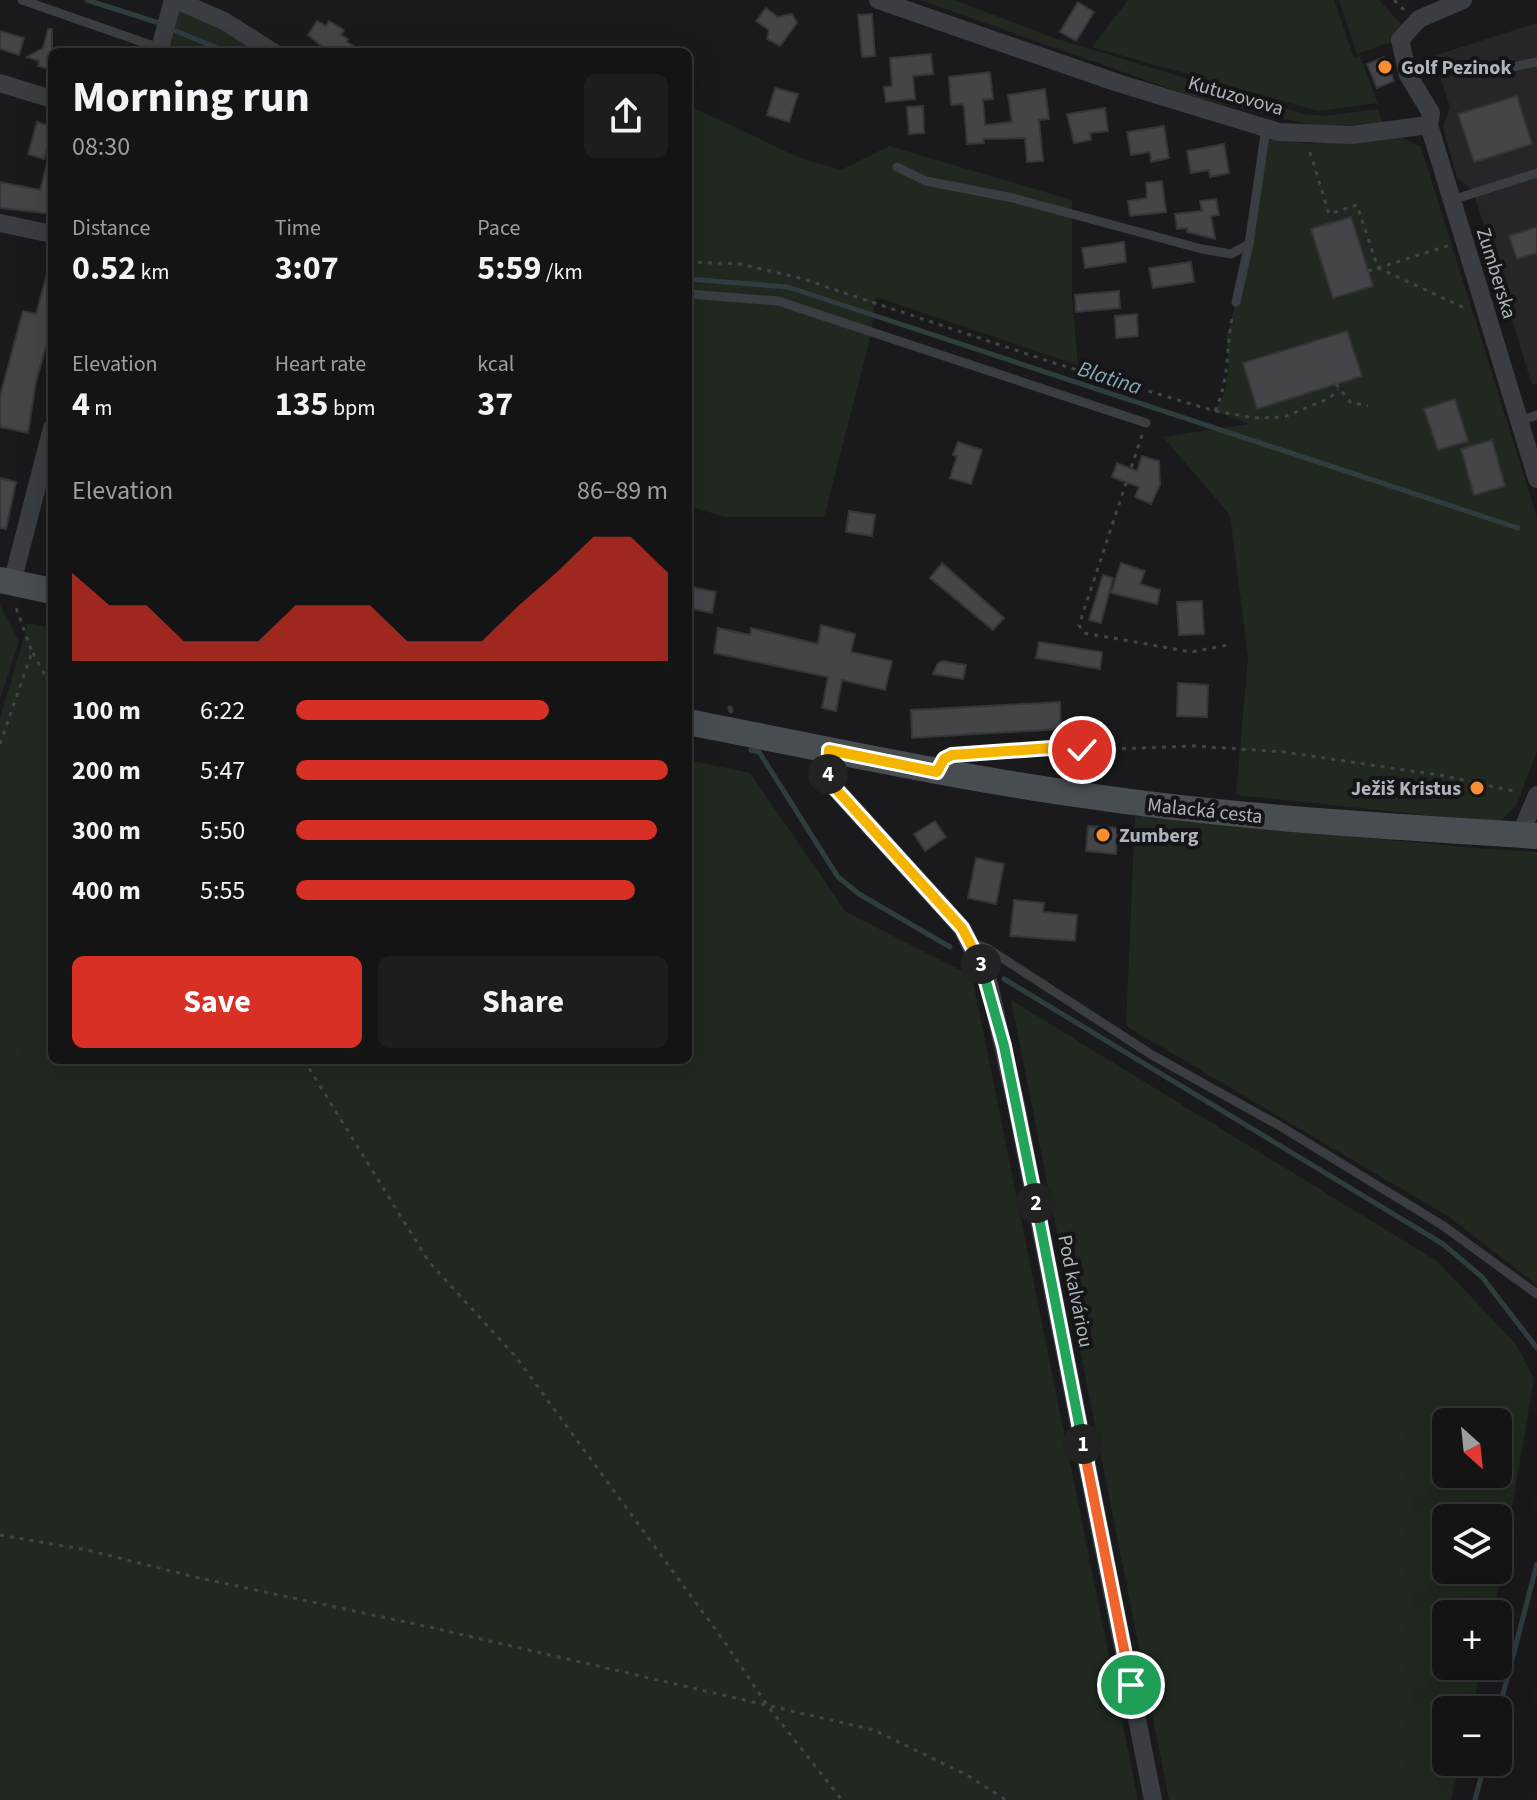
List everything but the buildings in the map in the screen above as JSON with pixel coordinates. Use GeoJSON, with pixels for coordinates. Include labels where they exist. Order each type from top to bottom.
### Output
{"type":"FeatureCollection","features":[{"type":"Feature","properties":{"kind":"main road"},"geometry":{"type":"LineString","coordinates":[[6,581],[48,590]]}},
{"type":"Feature","properties":{"kind":"main road","name":"Malacká cesta"},"geometry":{"type":"LineString","coordinates":[[692,723],[937,772],[1079,795],[1246,815],[1529,835]]}},
{"type":"Feature","properties":{"kind":"street","name":"Kutuzovova"},"geometry":{"type":"LineString","coordinates":[[878,0],[1118,83],[1279,132],[1351,135],[1429,125]]}},
{"type":"Feature","properties":{"kind":"street"},"geometry":{"type":"LineString","coordinates":[[1429,125],[1431,113],[1408,75],[1400,40],[1419,19],[1463,0]]}},
{"type":"Feature","properties":{"kind":"street"},"geometry":{"type":"LineString","coordinates":[[163,48],[173,1],[224,21],[267,48]]}},
{"type":"Feature","properties":{"kind":"street"},"geometry":{"type":"LineString","coordinates":[[0,83],[48,98]]}},
{"type":"Feature","properties":{"kind":"street","name":"Zumberska"},"geometry":{"type":"LineString","coordinates":[[1429,125],[1528,418],[1536,476]]}},
{"type":"Feature","properties":{"kind":"street"},"geometry":{"type":"LineString","coordinates":[[0,223],[48,233]]}},
{"type":"Feature","properties":{"kind":"street"},"geometry":{"type":"LineString","coordinates":[[6,581],[48,441]]}},
{"type":"Feature","properties":{"kind":"street","name":"Pod kalváriou"},"geometry":{"type":"LineString","coordinates":[[829,750],[827,769],[834,787],[933,894],[972,943],[989,984],[1015,1096],[1153,1800]]}},
{"type":"Feature","properties":{"kind":"street"},"geometry":{"type":"LineString","coordinates":[[1529,794],[1529,835]]}},
{"type":"Feature","properties":{"kind":"lane"},"geometry":{"type":"LineString","coordinates":[[22,0],[163,48]]}},
{"type":"Feature","properties":{"kind":"lane"},"geometry":{"type":"LineString","coordinates":[[1479,74],[1537,62]]}},
{"type":"Feature","properties":{"kind":"lane"},"geometry":{"type":"LineString","coordinates":[[1236,302],[1249,244],[1266,128]]}},
{"type":"Feature","properties":{"kind":"lane"},"geometry":{"type":"LineString","coordinates":[[897,167],[926,181],[1013,198],[1202,249],[1231,254],[1249,244]]}},
{"type":"Feature","properties":{"kind":"lane"},"geometry":{"type":"LineString","coordinates":[[1452,200],[1537,173]]}},
{"type":"Feature","properties":{"kind":"lane"},"geometry":{"type":"LineString","coordinates":[[692,294],[778,301],[1146,423]]}},
{"type":"Feature","properties":{"kind":"lane"},"geometry":{"type":"LineString","coordinates":[[972,943],[987,948],[1152,1055],[1280,1126],[1442,1225],[1537,1294]]}},
{"type":"Feature","properties":{"kind":"path"},"geometry":{"type":"LineString","coordinates":[[1307,144],[1329,214],[1357,205],[1378,268],[1474,313]]}},
{"type":"Feature","properties":{"kind":"path"},"geometry":{"type":"LineString","coordinates":[[1368,271],[1453,244]]}},
{"type":"Feature","properties":{"kind":"path"},"geometry":{"type":"LineString","coordinates":[[692,262],[740,264],[800,278],[1054,363],[1215,411],[1254,418],[1284,417],[1330,398],[1337,387],[1350,402],[1368,406]]}},
{"type":"Feature","properties":{"kind":"path"},"geometry":{"type":"LineString","coordinates":[[1215,411],[1225,391],[1229,366],[1227,338],[1236,302]]}},
{"type":"Feature","properties":{"kind":"path"},"geometry":{"type":"LineString","coordinates":[[1146,423],[1079,625],[1084,633],[1191,652],[1228,645]]}},
{"type":"Feature","properties":{"kind":"path"},"geometry":{"type":"LineString","coordinates":[[6,581],[32,652],[48,681]]}},
{"type":"Feature","properties":{"kind":"path"},"geometry":{"type":"LineString","coordinates":[[0,744],[32,652]]}},
{"type":"Feature","properties":{"kind":"path"},"geometry":{"type":"LineString","coordinates":[[968,753],[1077,746],[1082,750],[1195,746],[1284,752],[1445,776],[1529,794]]}},
{"type":"Feature","properties":{"kind":"path"},"geometry":{"type":"LineString","coordinates":[[1079,795],[1082,750]]}},
{"type":"Feature","properties":{"kind":"path"},"geometry":{"type":"LineString","coordinates":[[306,1064],[429,1262],[516,1357],[726,1644],[767,1705],[842,1800]]}},
{"type":"Feature","properties":{"kind":"path"},"geometry":{"type":"LineString","coordinates":[[0,1535],[87,1550],[874,1730],[967,1775],[1006,1800]]}},
{"type":"Feature","properties":{"kind":"shaded area"},"geometry":{"type":"Polygon","coordinates":[[[174,0],[265,48],[158,48],[174,0]]]}},
{"type":"Feature","properties":{"kind":"shaded area"},"geometry":{"type":"Polygon","coordinates":[[[920,0],[955,0],[1054,38],[1304,114],[1324,116],[1378,109],[1382,122],[1324,128],[1196,98],[920,0]]]}},
{"type":"Feature","properties":{"kind":"shaded area"},"geometry":{"type":"Polygon","coordinates":[[[1128,0],[1334,0],[1354,58],[1360,57],[1378,103],[1318,111],[1092,47],[1128,0]]]}},
{"type":"Feature","properties":{"kind":"shaded area"},"geometry":{"type":"Polygon","coordinates":[[[1339,0],[1379,0],[1404,27],[1394,41],[1357,54],[1339,0]]]}},
{"type":"Feature","properties":{"kind":"shaded area"},"geometry":{"type":"Polygon","coordinates":[[[1537,23],[1537,383],[1532,385],[1473,190],[1457,178],[1443,127],[1450,107],[1433,56],[1537,23]]]}},
{"type":"Feature","properties":{"kind":"shaded area"},"geometry":{"type":"Polygon","coordinates":[[[692,107],[800,158],[841,170],[889,146],[1072,200],[1072,296],[1078,365],[876,297],[870,339],[824,517],[725,517],[692,507],[692,107]]]}},
{"type":"Feature","properties":{"kind":"shaded area"},"geometry":{"type":"Polygon","coordinates":[[[1265,135],[1307,144],[1401,137],[1421,147],[1537,517],[1537,751],[1517,804],[1499,823],[1236,795],[1248,657],[1230,515],[1163,437],[1249,424],[1215,411],[1225,391],[1229,366],[1227,338],[1249,244],[1265,135]]]}},
{"type":"Feature","properties":{"kind":"shaded area"},"geometry":{"type":"Polygon","coordinates":[[[0,605],[19,641],[0,699],[0,605]]]}},
{"type":"Feature","properties":{"kind":"shaded area"},"geometry":{"type":"Polygon","coordinates":[[[28,623],[48,627],[48,1064],[692,1064],[692,761],[750,773],[846,912],[972,976],[1138,1800],[0,1800],[0,718],[28,623]]]}},
{"type":"Feature","properties":{"kind":"shaded area"},"geometry":{"type":"Polygon","coordinates":[[[1135,816],[1537,852],[1537,1285],[1449,1217],[1126,1026],[1135,816]]]}},
{"type":"Feature","properties":{"kind":"shaded area"},"geometry":{"type":"Polygon","coordinates":[[[1011,1000],[1437,1261],[1516,1344],[1534,1379],[1512,1508],[1512,1504],[1432,1504],[1432,1584],[1499,1584],[1496,1600],[1432,1600],[1432,1680],[1479,1680],[1475,1696],[1432,1696],[1432,1776],[1457,1776],[1451,1800],[1169,1800],[1011,1000]]]}},
{"type":"Feature","properties":{"kind":"waterway","name":"Blatina"},"geometry":{"type":"LineString","coordinates":[[87,0],[156,22]]}},
{"type":"Feature","properties":{"kind":"waterway","name":"Blatina"},"geometry":{"type":"LineString","coordinates":[[176,31],[217,48]]}},
{"type":"Feature","properties":{"kind":"waterway","name":"Blatina"},"geometry":{"type":"LineString","coordinates":[[692,279],[788,287],[1518,528]]}},
{"type":"Feature","properties":{"kind":"waterway"},"geometry":{"type":"LineString","coordinates":[[751,750],[759,752],[838,877],[859,894],[950,947]]}},
{"type":"Feature","properties":{"kind":"waterway"},"geometry":{"type":"LineString","coordinates":[[1004,979],[1443,1244],[1482,1277],[1537,1348]]}},
{"type":"Feature","properties":{"kind":"waterway"},"geometry":{"type":"LineString","coordinates":[[1502,1696],[1537,1564]]}},
{"type":"Feature","properties":{"kind":"waterway"},"geometry":{"type":"LineString","coordinates":[[1475,1800],[1481,1776]]}},
{"type":"Feature","properties":{"kind":"place","name":"Golf Pezinok"},"geometry":{"type":"Point","coordinates":[1385,67]}},
{"type":"Feature","properties":{"kind":"place","name":"Ježiš Kristus"},"geometry":{"type":"Point","coordinates":[1477,788]}},
{"type":"Feature","properties":{"kind":"place","name":"Zumberg"},"geometry":{"type":"Point","coordinates":[1103,835]}},
{"type":"Feature","properties":{"kind":"route"},"geometry":{"type":"LineString","coordinates":[[1082,750],[1077,746],[952,755],[944,759],[937,772],[829,750],[827,769],[834,787],[962,928],[972,943],[989,984],[1017,1109],[1131,1685]]}}]}
